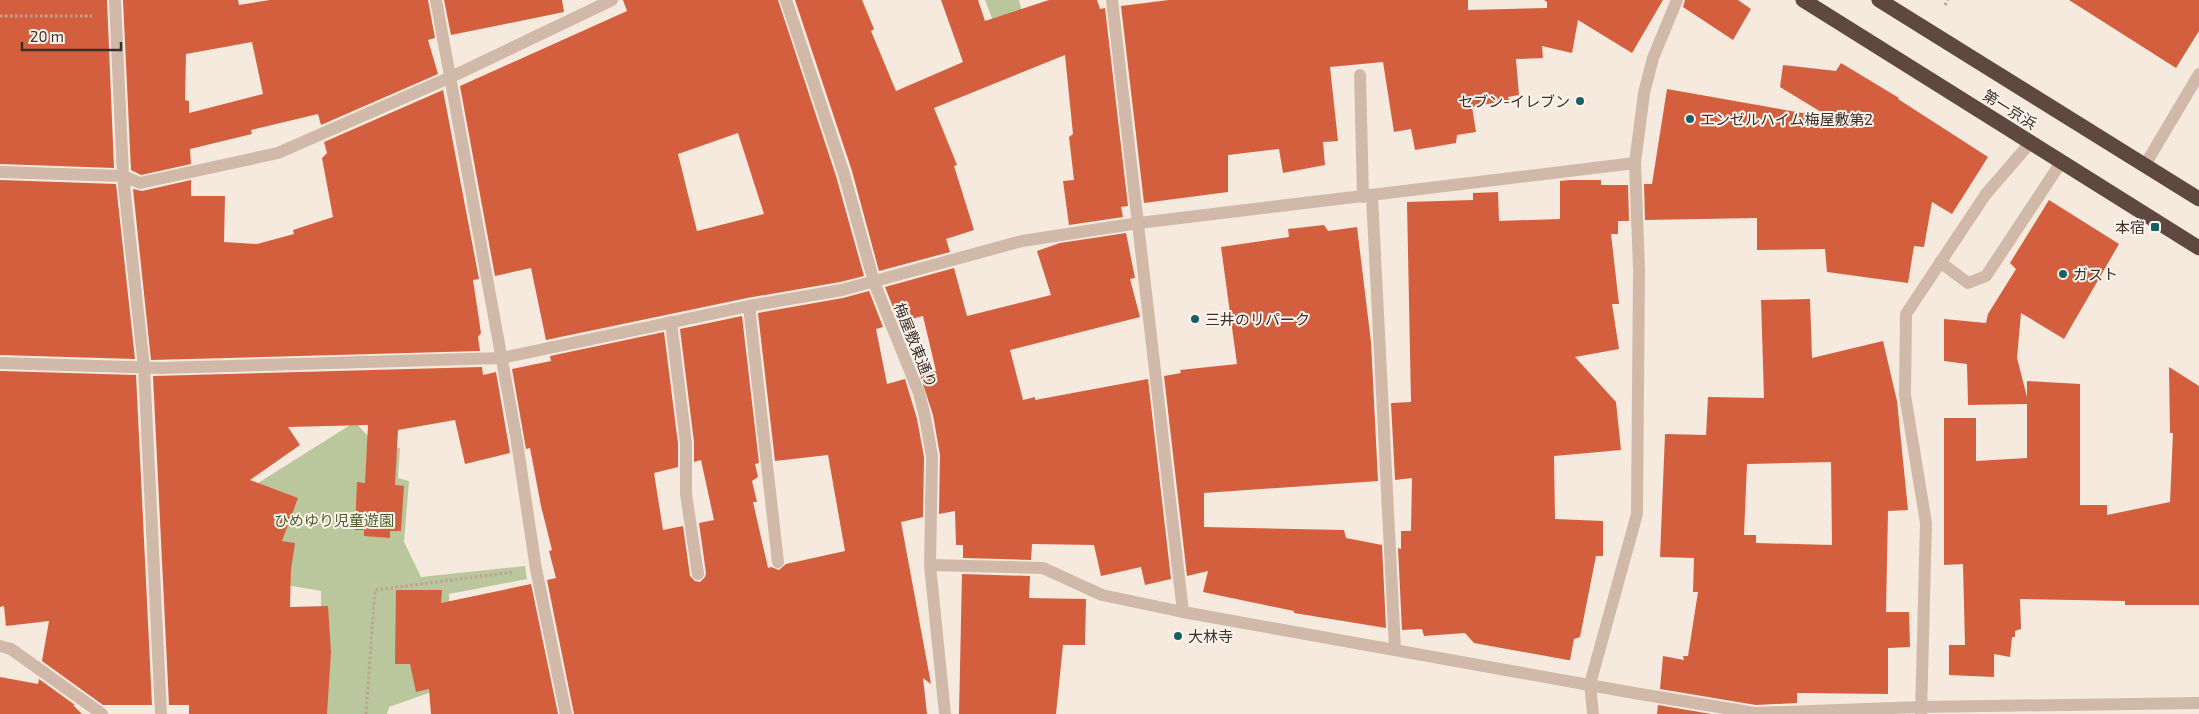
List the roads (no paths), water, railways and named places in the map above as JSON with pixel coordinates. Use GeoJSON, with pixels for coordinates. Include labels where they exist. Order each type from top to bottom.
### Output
{"type":"FeatureCollection","features":[{"type":"Feature","properties":{"kind":"highway","name":"第一京浜"},"geometry":{"type":"LineString","coordinates":[[1803,0],[2199,248]]}},
{"type":"Feature","properties":{"kind":"highway","name":"第一京浜"},"geometry":{"type":"LineString","coordinates":[[1879,0],[2199,199]]}},
{"type":"Feature","properties":{"kind":"street"},"geometry":{"type":"LineString","coordinates":[[115,0],[123,176],[144,367],[161,714]]}},
{"type":"Feature","properties":{"kind":"street"},"geometry":{"type":"LineString","coordinates":[[436,0],[452,77],[517,442],[536,569],[566,714]]}},
{"type":"Feature","properties":{"kind":"street"},"geometry":{"type":"LineString","coordinates":[[0,172],[123,176],[140,183],[278,153],[452,77],[612,0]]}},
{"type":"Feature","properties":{"kind":"street","name":"梅屋敷東通り"},"geometry":{"type":"LineString","coordinates":[[786,0],[844,174],[874,282],[919,393],[930,437],[932,456],[930,565],[945,714]]}},
{"type":"Feature","properties":{"kind":"street"},"geometry":{"type":"LineString","coordinates":[[1112,0],[1183,612]]}},
{"type":"Feature","properties":{"kind":"street"},"geometry":{"type":"LineString","coordinates":[[1593,714],[1590,684],[1637,514],[1639,269],[1635,164],[1644,93],[1653,58],[1677,0]]}},
{"type":"Feature","properties":{"kind":"street"},"geometry":{"type":"LineString","coordinates":[[1360,74],[1395,650]]}},
{"type":"Feature","properties":{"kind":"street"},"geometry":{"type":"LineString","coordinates":[[2145,165],[2199,74]]}},
{"type":"Feature","properties":{"kind":"street"},"geometry":{"type":"LineString","coordinates":[[1921,711],[1926,523],[1905,395],[1906,314],[1986,194],[2031,142]]}},
{"type":"Feature","properties":{"kind":"street"},"geometry":{"type":"LineString","coordinates":[[1940,262],[1968,283],[1986,276],[2062,161]]}},
{"type":"Feature","properties":{"kind":"street"},"geometry":{"type":"LineString","coordinates":[[0,363],[144,367],[502,358],[749,306],[842,290],[1022,241],[1139,223],[1635,164]]}},
{"type":"Feature","properties":{"kind":"street"},"geometry":{"type":"LineString","coordinates":[[749,306],[778,562]]}},
{"type":"Feature","properties":{"kind":"street"},"geometry":{"type":"LineString","coordinates":[[671,322],[686,443],[686,494],[698,574]]}},
{"type":"Feature","properties":{"kind":"street"},"geometry":{"type":"LineString","coordinates":[[930,565],[1044,568],[1102,595],[1183,612],[1634,693],[1768,714],[2114,709],[2199,703]]}},
{"type":"Feature","properties":{"kind":"street"},"geometry":{"type":"LineString","coordinates":[[0,646],[11,650],[102,714]]}},
{"type":"Feature","properties":{"kind":"place","name":"セブン-イレブン"},"geometry":{"type":"Point","coordinates":[1580,101]}},
{"type":"Feature","properties":{"kind":"place","name":"エンゼルハイム梅屋敷第2"},"geometry":{"type":"Point","coordinates":[1690,119]}},
{"type":"Feature","properties":{"kind":"place","name":"本宿"},"geometry":{"type":"Point","coordinates":[2155,227]}},
{"type":"Feature","properties":{"kind":"place","name":"ガスト"},"geometry":{"type":"Point","coordinates":[2063,274]}},
{"type":"Feature","properties":{"kind":"place","name":"三井のリパーク"},"geometry":{"type":"Point","coordinates":[1195,319]}},
{"type":"Feature","properties":{"kind":"place","name":"大林寺"},"geometry":{"type":"Point","coordinates":[1178,636]}},
{"type":"Feature","properties":{"kind":"park label","name":"ひめゆり児童遊園"},"geometry":{"type":"Point","coordinates":[334,520]}}]}
